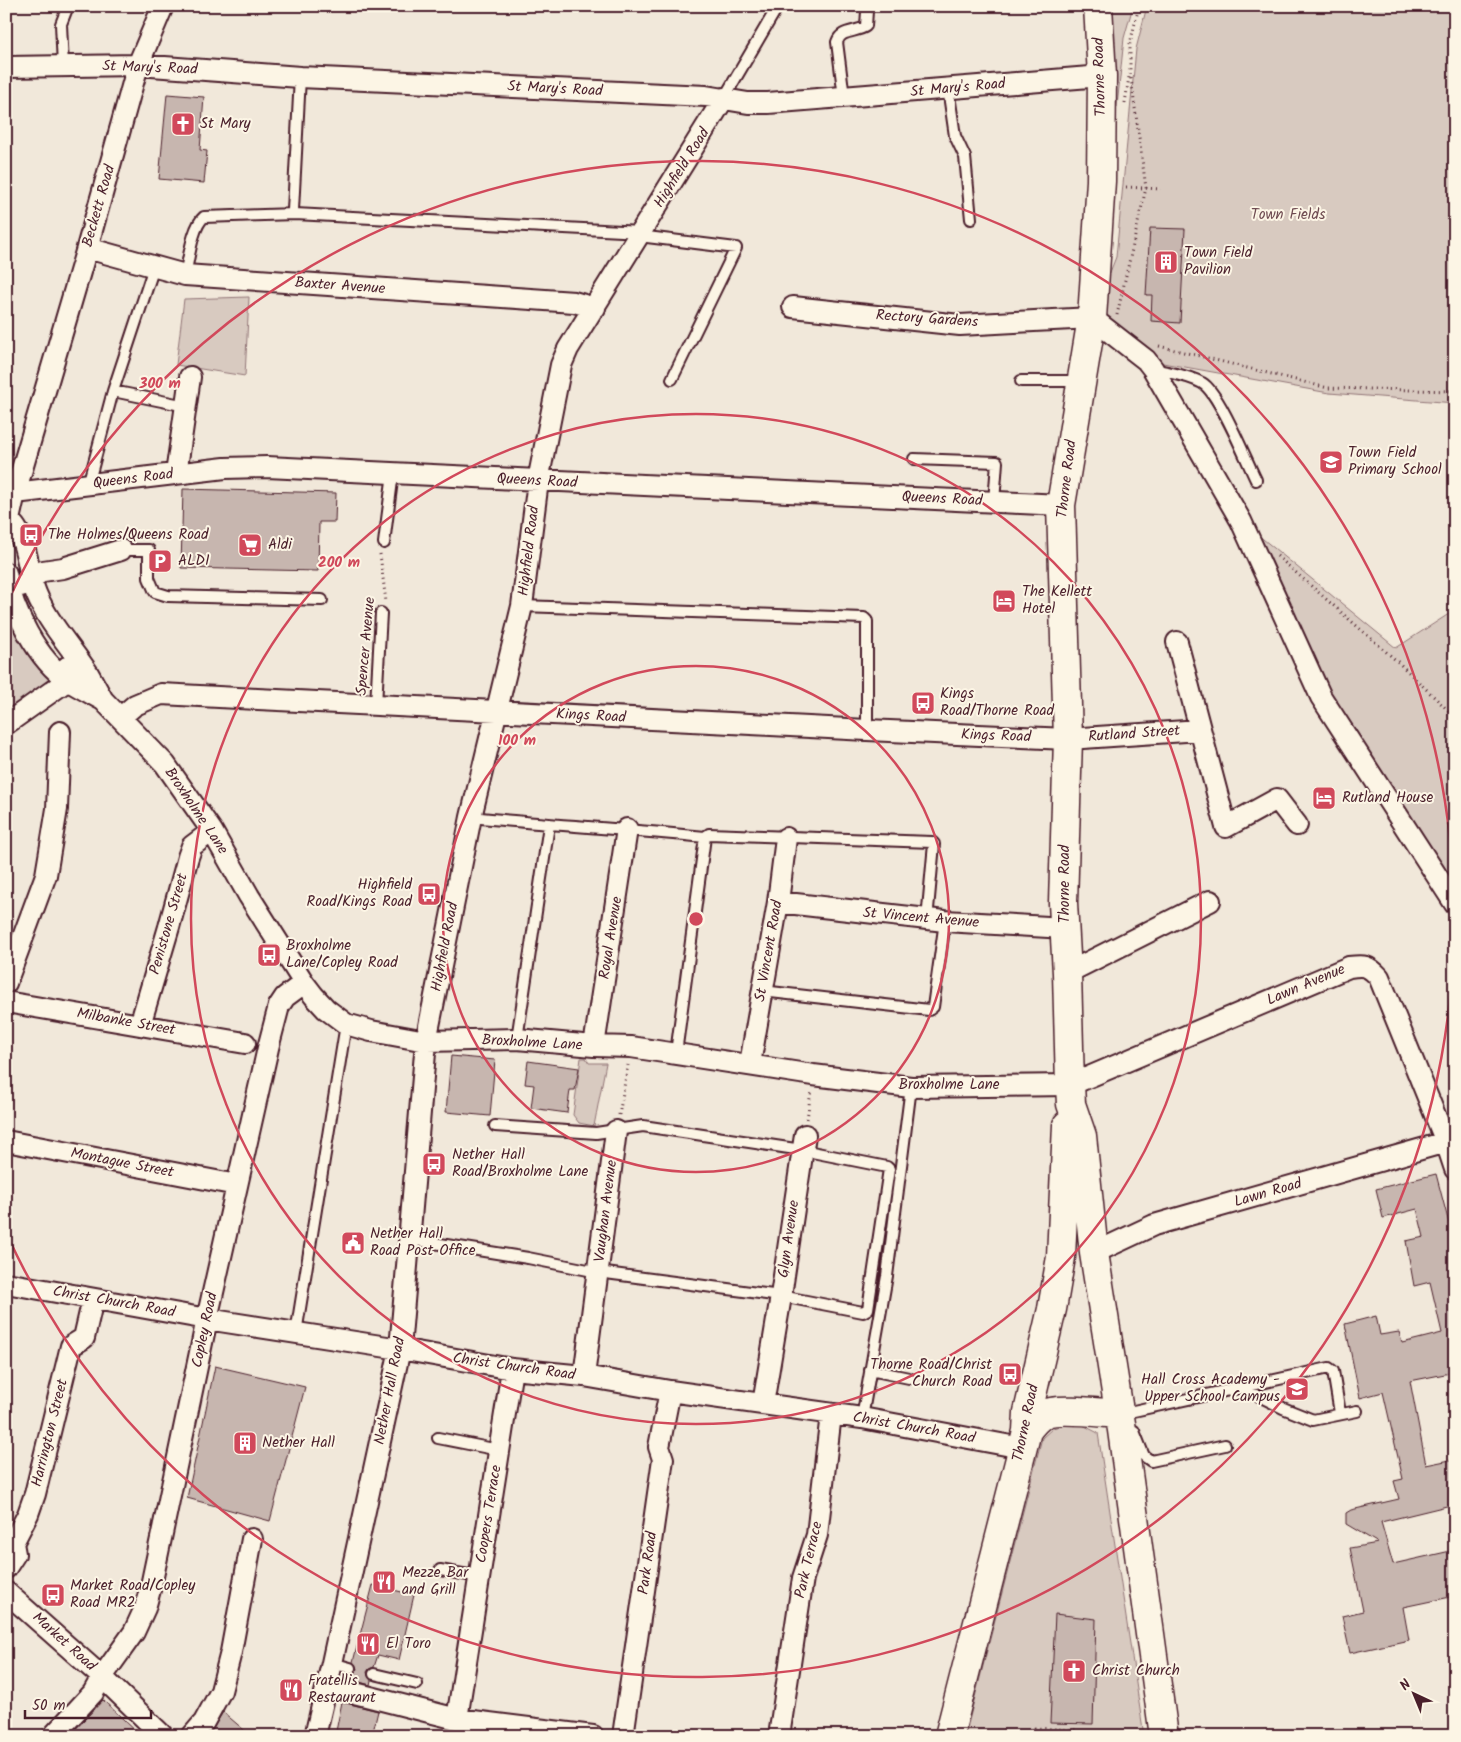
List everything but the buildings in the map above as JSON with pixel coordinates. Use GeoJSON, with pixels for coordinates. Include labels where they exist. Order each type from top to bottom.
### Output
{"type":"FeatureCollection","features":[{"type":"Feature","properties":{"kind":"street","name":"Beckett Road"},"geometry":{"type":"LineString","coordinates":[[7,524],[138,65],[163,6]]}},
{"type":"Feature","properties":{"kind":"street","name":"Thorne Road"},"geometry":{"type":"LineString","coordinates":[[949,1736],[1024,1439],[1028,1412],[1052,1309],[1060,1257],[1064,1207],[1066,1134],[1070,1094],[1063,903],[1068,739],[1061,505],[1092,318],[1102,181],[1102,76],[1098,6]]}},
{"type":"Feature","properties":{"kind":"street","name":"St Mary's Road"},"geometry":{"type":"LineString","coordinates":[[6,67],[138,65],[300,77],[696,95],[768,104],[1102,76]]}},
{"type":"Feature","properties":{"kind":"street","name":"Highfield Road"},"geometry":{"type":"LineString","coordinates":[[426,1041],[471,817],[498,712],[522,606],[538,481],[561,364],[568,349],[724,98]]}},
{"type":"Feature","properties":{"kind":"street","name":"Baxter Avenue"},"geometry":{"type":"LineString","coordinates":[[87,248],[185,275],[574,302],[595,308]]}},
{"type":"Feature","properties":{"kind":"street","name":"Rectory Gardens"},"geometry":{"type":"LineString","coordinates":[[793,307],[960,325],[1092,318]]}},
{"type":"Feature","properties":{"kind":"street"},"geometry":{"type":"LineString","coordinates":[[1092,318],[1146,360],[1153,368],[1241,521],[1321,697],[1455,904]]}},
{"type":"Feature","properties":{"kind":"street"},"geometry":{"type":"LineString","coordinates":[[176,474],[190,377]]}},
{"type":"Feature","properties":{"kind":"street","name":"Queens Road"},"geometry":{"type":"LineString","coordinates":[[15,493],[224,468],[266,467],[1061,505]]}},
{"type":"Feature","properties":{"kind":"street"},"geometry":{"type":"LineString","coordinates":[[7,524],[20,533],[33,583],[46,613],[103,700]]}},
{"type":"Feature","properties":{"kind":"street"},"geometry":{"type":"LineString","coordinates":[[10,596],[33,583],[43,572],[63,568],[121,550]]}},
{"type":"Feature","properties":{"kind":"street"},"geometry":{"type":"LineString","coordinates":[[6,573],[10,596],[42,655],[68,680],[103,700]]}},
{"type":"Feature","properties":{"kind":"street"},"geometry":{"type":"LineString","coordinates":[[61,638],[68,680]]}},
{"type":"Feature","properties":{"kind":"street","name":"Rutland Street"},"geometry":{"type":"LineString","coordinates":[[1177,642],[1226,826],[1277,799],[1297,825]]}},
{"type":"Feature","properties":{"kind":"street"},"geometry":{"type":"LineString","coordinates":[[6,724],[68,680]]}},
{"type":"Feature","properties":{"kind":"street","name":"Kings Road"},"geometry":{"type":"LineString","coordinates":[[121,717],[135,704],[161,694],[1068,739]]}},
{"type":"Feature","properties":{"kind":"street","name":"Broxholme Lane"},"geometry":{"type":"LineString","coordinates":[[103,700],[165,764],[212,831],[249,896],[304,983],[326,1009],[346,1024],[371,1031],[426,1041],[517,1039],[594,1046],[631,1047],[813,1075],[911,1087],[1070,1094]]}},
{"type":"Feature","properties":{"kind":"street","name":"Rutland Street"},"geometry":{"type":"LineString","coordinates":[[1068,739],[1200,730]]}},
{"type":"Feature","properties":{"kind":"street"},"geometry":{"type":"LineString","coordinates":[[6,983],[46,875],[57,809],[60,732]]}},
{"type":"Feature","properties":{"kind":"street","name":"Royal Avenue"},"geometry":{"type":"LineString","coordinates":[[594,1046],[628,829]]}},
{"type":"Feature","properties":{"kind":"street","name":"Penistone Street"},"geometry":{"type":"LineString","coordinates":[[140,1025],[192,846],[212,831]]}},
{"type":"Feature","properties":{"kind":"street","name":"St Vincent Road"},"geometry":{"type":"LineString","coordinates":[[750,1064],[778,902],[786,838]]}},
{"type":"Feature","properties":{"kind":"street"},"geometry":{"type":"LineString","coordinates":[[1067,972],[1210,901]]}},
{"type":"Feature","properties":{"kind":"street","name":"St Vincent Avenue"},"geometry":{"type":"LineString","coordinates":[[778,902],[936,920],[1065,928]]}},
{"type":"Feature","properties":{"kind":"street","name":"Lawn Avenue"},"geometry":{"type":"LineString","coordinates":[[1070,1094],[1349,967],[1361,966],[1371,968],[1379,978],[1446,1142],[1455,1169]]}},
{"type":"Feature","properties":{"kind":"street","name":"Copley Road"},"geometry":{"type":"LineString","coordinates":[[53,1736],[93,1693],[134,1632],[145,1608],[207,1319],[279,1006],[285,997],[304,983]]}},
{"type":"Feature","properties":{"kind":"street","name":"Milbanke Street"},"geometry":{"type":"LineString","coordinates":[[6,1002],[245,1043]]}},
{"type":"Feature","properties":{"kind":"street","name":"Nether Hall Road"},"geometry":{"type":"LineString","coordinates":[[315,1736],[328,1686],[341,1666],[400,1349],[426,1041]]}},
{"type":"Feature","properties":{"kind":"street","name":"Thorne Road"},"geometry":{"type":"LineString","coordinates":[[1070,1094],[1082,1136],[1094,1253],[1121,1422],[1164,1736]]}},
{"type":"Feature","properties":{"kind":"street","name":"Vaughan Avenue"},"geometry":{"type":"LineString","coordinates":[[584,1376],[616,1131]]}},
{"type":"Feature","properties":{"kind":"street","name":"Montague Street"},"geometry":{"type":"LineString","coordinates":[[6,1141],[237,1185]]}},
{"type":"Feature","properties":{"kind":"street","name":"Lawn Road"},"geometry":{"type":"LineString","coordinates":[[1094,1253],[1154,1225],[1446,1142]]}},
{"type":"Feature","properties":{"kind":"street","name":"Glyn Avenue"},"geometry":{"type":"LineString","coordinates":[[763,1404],[804,1143]]}},
{"type":"Feature","properties":{"kind":"street","name":"Christ Church Road"},"geometry":{"type":"LineString","coordinates":[[6,1283],[207,1319],[400,1349],[512,1369],[584,1376],[670,1391],[1024,1439]]}},
{"type":"Feature","properties":{"kind":"street","name":"Harrington Street"},"geometry":{"type":"LineString","coordinates":[[6,1568],[15,1554],[13,1543],[28,1514],[35,1494],[71,1346],[84,1338],[93,1299]]}},
{"type":"Feature","properties":{"kind":"street","name":"Coopers Terrace"},"geometry":{"type":"LineString","coordinates":[[458,1719],[512,1369]]}},
{"type":"Feature","properties":{"kind":"street","name":"Park Road"},"geometry":{"type":"LineString","coordinates":[[623,1736],[663,1460],[659,1448],[670,1391]]}},
{"type":"Feature","properties":{"kind":"street"},"geometry":{"type":"LineString","coordinates":[[1024,1439],[1036,1419],[1045,1413],[1058,1411],[1121,1422]]}},
{"type":"Feature","properties":{"kind":"street","name":"Park Terrace"},"geometry":{"type":"LineString","coordinates":[[779,1736],[803,1578],[817,1535],[831,1414]]}},
{"type":"Feature","properties":{"kind":"street"},"geometry":{"type":"LineString","coordinates":[[192,1736],[204,1722],[221,1691],[231,1652],[252,1539]]}},
{"type":"Feature","properties":{"kind":"street","name":"Market Road"},"geometry":{"type":"LineString","coordinates":[[6,1592],[102,1677],[164,1736]]}},
{"type":"Feature","properties":{"kind":"street"},"geometry":{"type":"LineString","coordinates":[[328,1686],[458,1719],[593,1736]]}},
{"type":"Feature","properties":{"kind":"lane"},"geometry":{"type":"LineString","coordinates":[[63,66],[61,24],[68,6]]}},
{"type":"Feature","properties":{"kind":"lane"},"geometry":{"type":"LineString","coordinates":[[724,98],[778,6]]}},
{"type":"Feature","properties":{"kind":"lane"},"geometry":{"type":"LineString","coordinates":[[844,97],[836,42],[842,34],[866,26],[867,11]]}},
{"type":"Feature","properties":{"kind":"lane"},"geometry":{"type":"LineString","coordinates":[[296,214],[293,210],[300,77]]}},
{"type":"Feature","properties":{"kind":"lane"},"geometry":{"type":"LineString","coordinates":[[948,88],[955,136],[965,157],[971,219]]}},
{"type":"Feature","properties":{"kind":"lane"},"geometry":{"type":"LineString","coordinates":[[185,275],[196,228],[204,216],[296,214],[640,234],[736,248],[672,379]]}},
{"type":"Feature","properties":{"kind":"lane"},"geometry":{"type":"LineString","coordinates":[[88,485],[113,391],[154,267]]}},
{"type":"Feature","properties":{"kind":"lane"},"geometry":{"type":"LineString","coordinates":[[1153,368],[1185,376],[1204,384],[1215,395],[1256,480]]}},
{"type":"Feature","properties":{"kind":"lane"},"geometry":{"type":"LineString","coordinates":[[1022,381],[1081,381]]}},
{"type":"Feature","properties":{"kind":"lane"},"geometry":{"type":"LineString","coordinates":[[113,391],[186,406]]}},
{"type":"Feature","properties":{"kind":"lane"},"geometry":{"type":"LineString","coordinates":[[914,459],[997,462],[994,502]]}},
{"type":"Feature","properties":{"kind":"lane"},"geometry":{"type":"LineString","coordinates":[[384,543],[393,473]]}},
{"type":"Feature","properties":{"kind":"lane"},"geometry":{"type":"LineString","coordinates":[[121,550],[149,550],[149,578],[155,592],[168,596],[322,600]]}},
{"type":"Feature","properties":{"kind":"lane"},"geometry":{"type":"LineString","coordinates":[[522,606],[864,618],[867,621],[867,730]]}},
{"type":"Feature","properties":{"kind":"lane","name":"Spencer Avenue"},"geometry":{"type":"LineString","coordinates":[[376,704],[381,613]]}},
{"type":"Feature","properties":{"kind":"lane"},"geometry":{"type":"LineString","coordinates":[[471,817],[705,837],[709,834],[932,842],[934,844],[936,920],[933,1007],[929,1010],[762,991]]}},
{"type":"Feature","properties":{"kind":"lane"},"geometry":{"type":"LineString","coordinates":[[517,1039],[549,825]]}},
{"type":"Feature","properties":{"kind":"lane"},"geometry":{"type":"LineString","coordinates":[[676,1053],[705,837]]}},
{"type":"Feature","properties":{"kind":"lane"},"geometry":{"type":"LineString","coordinates":[[296,1333],[346,1024]]}},
{"type":"Feature","properties":{"kind":"lane"},"geometry":{"type":"LineString","coordinates":[[862,1418],[887,1276],[911,1087]]}},
{"type":"Feature","properties":{"kind":"lane"},"geometry":{"type":"LineString","coordinates":[[409,1239],[528,1258],[598,1272],[781,1296],[864,1312],[868,1309],[889,1169],[887,1166],[804,1143],[643,1126],[596,1133],[494,1126]]}},
{"type":"Feature","properties":{"kind":"lane"},"geometry":{"type":"LineString","coordinates":[[1121,1422],[1245,1386],[1329,1368],[1333,1370],[1340,1413]]}},
{"type":"Feature","properties":{"kind":"lane"},"geometry":{"type":"LineString","coordinates":[[870,1370],[909,1378]]}},
{"type":"Feature","properties":{"kind":"lane"},"geometry":{"type":"LineString","coordinates":[[1245,1386],[1249,1391],[1313,1420],[1357,1411]]}},
{"type":"Feature","properties":{"kind":"lane"},"geometry":{"type":"LineString","coordinates":[[1121,1422],[1134,1431],[1144,1456],[1151,1461],[1225,1445]]}},
{"type":"Feature","properties":{"kind":"lane"},"geometry":{"type":"LineString","coordinates":[[438,1438],[499,1450]]}},
{"type":"Feature","properties":{"kind":"lane"},"geometry":{"type":"LineString","coordinates":[[440,1570],[480,1577]]}},
{"type":"Feature","properties":{"kind":"lane"},"geometry":{"type":"LineString","coordinates":[[374,1674],[417,1684]]}},
{"type":"Feature","properties":{"kind":"path"},"geometry":{"type":"LineString","coordinates":[[1092,318],[1115,323],[1146,188],[1130,71],[1130,44],[1139,6]]}},
{"type":"Feature","properties":{"kind":"path"},"geometry":{"type":"LineString","coordinates":[[1126,187],[1161,189]]}},
{"type":"Feature","properties":{"kind":"path"},"geometry":{"type":"LineString","coordinates":[[1154,344],[1162,348],[1328,388],[1455,391]]}},
{"type":"Feature","properties":{"kind":"path","name":"Spencer Avenue"},"geometry":{"type":"LineString","coordinates":[[381,613],[386,605],[386,593],[381,572],[380,547],[384,543]]}},
{"type":"Feature","properties":{"kind":"path"},"geometry":{"type":"LineString","coordinates":[[1273,552],[1399,663],[1455,717]]}},
{"type":"Feature","properties":{"kind":"path"},"geometry":{"type":"LineString","coordinates":[[616,1131],[631,1047]]}},
{"type":"Feature","properties":{"kind":"path"},"geometry":{"type":"LineString","coordinates":[[804,1143],[813,1075]]}},
{"type":"Feature","properties":{"kind":"path"},"geometry":{"type":"LineString","coordinates":[[1028,1736],[1035,1728],[1078,1730],[1082,1736]]}},
{"type":"Feature","properties":{"kind":"green space"},"geometry":{"type":"Polygon","coordinates":[[[1111,6],[1133,6],[1124,38],[1117,107],[1114,103],[1111,6]]]}},
{"type":"Feature","properties":{"kind":"green space","name":"Town Fields"},"geometry":{"type":"Polygon","coordinates":[[[1147,6],[1455,6],[1455,403],[1329,393],[1146,360],[1092,318],[1116,257],[1136,49],[1147,6]]]}},
{"type":"Feature","properties":{"kind":"green space"},"geometry":{"type":"Polygon","coordinates":[[[249,297],[245,376],[176,365],[184,299],[249,297]]]}},
{"type":"Feature","properties":{"kind":"green space"},"geometry":{"type":"Polygon","coordinates":[[[1241,521],[1396,648],[1455,610],[1455,904],[1321,697],[1241,521]]]}},
{"type":"Feature","properties":{"kind":"green space"},"geometry":{"type":"Polygon","coordinates":[[[6,610],[52,680],[10,713],[6,700],[6,610]]]}},
{"type":"Feature","properties":{"kind":"green space"},"geometry":{"type":"Polygon","coordinates":[[[581,1058],[586,1058],[589,1063],[606,1063],[594,1126],[579,1123],[573,1115],[581,1058]]]}},
{"type":"Feature","properties":{"kind":"green space"},"geometry":{"type":"Polygon","coordinates":[[[1075,1421],[1098,1433],[1144,1736],[965,1736],[1042,1438],[1053,1428],[1075,1421]]]}},
{"type":"Feature","properties":{"kind":"place","name":"St Mary"},"geometry":{"type":"Point","coordinates":[183,124]}},
{"type":"Feature","properties":{"kind":"place","name":"Town Field Pavilion"},"geometry":{"type":"Point","coordinates":[1166,262]}},
{"type":"Feature","properties":{"kind":"place","name":"Town Field Primary School"},"geometry":{"type":"Point","coordinates":[1331,462]}},
{"type":"Feature","properties":{"kind":"place","name":"The Holmes/Queens Road"},"geometry":{"type":"Point","coordinates":[31,535]}},
{"type":"Feature","properties":{"kind":"place","name":"Aldi"},"geometry":{"type":"Point","coordinates":[250,545]}},
{"type":"Feature","properties":{"kind":"place","name":"ALDI"},"geometry":{"type":"Point","coordinates":[160,561]}},
{"type":"Feature","properties":{"kind":"place","name":"The Kellett Hotel"},"geometry":{"type":"Point","coordinates":[1004,601]}},
{"type":"Feature","properties":{"kind":"place","name":"Kings Road/Thorne Road"},"geometry":{"type":"Point","coordinates":[923,703]}},
{"type":"Feature","properties":{"kind":"place","name":"Rutland House"},"geometry":{"type":"Point","coordinates":[1324,798]}},
{"type":"Feature","properties":{"kind":"place","name":"Highfield Road/Kings Road"},"geometry":{"type":"Point","coordinates":[429,894]}},
{"type":"Feature","properties":{"kind":"place","name":"Broxholme Lane/Copley Road"},"geometry":{"type":"Point","coordinates":[269,955]}},
{"type":"Feature","properties":{"kind":"place","name":"Nether Hall Road/Broxholme Lane"},"geometry":{"type":"Point","coordinates":[434,1164]}},
{"type":"Feature","properties":{"kind":"place","name":"Nether Hall Road Post Office"},"geometry":{"type":"Point","coordinates":[353,1243]}},
{"type":"Feature","properties":{"kind":"place","name":"Thorne Road/Christ Church Road"},"geometry":{"type":"Point","coordinates":[1010,1374]}},
{"type":"Feature","properties":{"kind":"place","name":"Hall Cross Academy - Upper School Campus"},"geometry":{"type":"Point","coordinates":[1297,1389]}},
{"type":"Feature","properties":{"kind":"place","name":"Nether Hall"},"geometry":{"type":"Point","coordinates":[245,1443]}},
{"type":"Feature","properties":{"kind":"place","name":"Mezze Bar and Grill"},"geometry":{"type":"Point","coordinates":[384,1582]}},
{"type":"Feature","properties":{"kind":"place","name":"Market Road/Copley Road MR2"},"geometry":{"type":"Point","coordinates":[53,1595]}},
{"type":"Feature","properties":{"kind":"place","name":"El Toro"},"geometry":{"type":"Point","coordinates":[368,1644]}},
{"type":"Feature","properties":{"kind":"place","name":"Christ Church"},"geometry":{"type":"Point","coordinates":[1074,1671]}},
{"type":"Feature","properties":{"kind":"place","name":"Fratellis Restaurant"},"geometry":{"type":"Point","coordinates":[291,1690]}}]}
